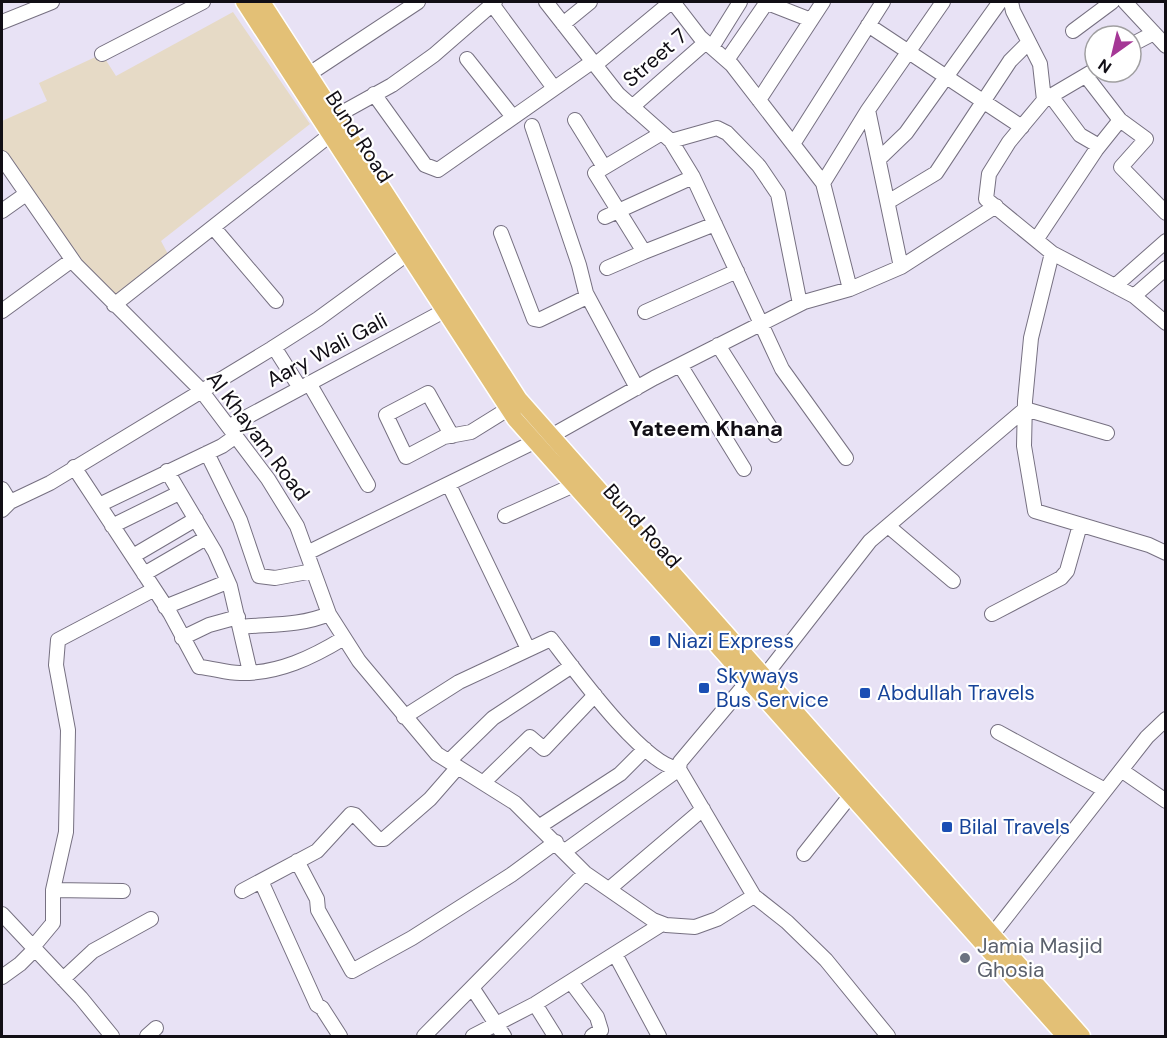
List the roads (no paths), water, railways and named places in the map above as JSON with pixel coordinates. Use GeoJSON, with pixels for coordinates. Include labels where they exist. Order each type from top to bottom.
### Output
{"type":"FeatureCollection","features":[{"type":"Feature","properties":{"kind":"main road","name":"Bund Road"},"geometry":{"type":"LineString","coordinates":[[244,2],[303,78],[336,116],[574,485],[992,934],[1082,1036]]}},
{"type":"Feature","properties":{"kind":"main road","name":"Bund Road"},"geometry":{"type":"LineString","coordinates":[[262,2],[303,78],[330,135],[508,409],[543,439],[756,679],[850,796],[1065,1036]]}},
{"type":"Feature","properties":{"kind":"street"},"geometry":{"type":"LineString","coordinates":[[2,22],[52,2]]}},
{"type":"Feature","properties":{"kind":"street"},"geometry":{"type":"LineString","coordinates":[[102,54],[203,2]]}},
{"type":"Feature","properties":{"kind":"street"},"geometry":{"type":"LineString","coordinates":[[303,78],[418,2]]}},
{"type":"Feature","properties":{"kind":"street"},"geometry":{"type":"LineString","coordinates":[[546,2],[618,94],[667,137],[693,177],[782,369],[846,458]]}},
{"type":"Feature","properties":{"kind":"street"},"geometry":{"type":"LineString","coordinates":[[563,24],[590,2]]}},
{"type":"Feature","properties":{"kind":"street"},"geometry":{"type":"LineString","coordinates":[[374,94],[424,165],[438,170],[593,63],[672,2],[709,44],[727,60],[823,183],[850,290]]}},
{"type":"Feature","properties":{"kind":"street","name":"Street 7"},"geometry":{"type":"LineString","coordinates":[[632,107],[709,44],[740,2]]}},
{"type":"Feature","properties":{"kind":"street"},"geometry":{"type":"LineString","coordinates":[[727,60],[766,2],[811,20]]}},
{"type":"Feature","properties":{"kind":"street"},"geometry":{"type":"LineString","coordinates":[[759,100],[824,2]]}},
{"type":"Feature","properties":{"kind":"street"},"geometry":{"type":"LineString","coordinates":[[793,144],[883,2]]}},
{"type":"Feature","properties":{"kind":"street"},"geometry":{"type":"LineString","coordinates":[[823,183],[868,111],[943,2]]}},
{"type":"Feature","properties":{"kind":"street"},"geometry":{"type":"LineString","coordinates":[[1073,31],[1112,2]]}},
{"type":"Feature","properties":{"kind":"street"},"geometry":{"type":"LineString","coordinates":[[1125,2],[1166,46]]}},
{"type":"Feature","properties":{"kind":"street"},"geometry":{"type":"LineString","coordinates":[[336,116],[392,85],[434,55],[494,3],[554,88]]}},
{"type":"Feature","properties":{"kind":"street"},"geometry":{"type":"LineString","coordinates":[[879,159],[906,133],[1005,4],[1040,64],[1048,98],[1080,135],[1099,146]]}},
{"type":"Feature","properties":{"kind":"street"},"geometry":{"type":"LineString","coordinates":[[868,26],[1022,127]]}},
{"type":"Feature","properties":{"kind":"street"},"geometry":{"type":"LineString","coordinates":[[1143,39],[1154,33]]}},
{"type":"Feature","properties":{"kind":"street"},"geometry":{"type":"LineString","coordinates":[[888,202],[936,173],[955,148],[1010,61],[1028,42]]}},
{"type":"Feature","properties":{"kind":"street"},"geometry":{"type":"LineString","coordinates":[[467,59],[513,117]]}},
{"type":"Feature","properties":{"kind":"street"},"geometry":{"type":"LineString","coordinates":[[1083,78],[1048,98],[1022,127],[989,174],[986,199],[1052,253],[1134,296],[1166,323]]}},
{"type":"Feature","properties":{"kind":"street"},"geometry":{"type":"LineString","coordinates":[[1098,84],[1120,120],[1146,139],[1121,167],[1166,213]]}},
{"type":"Feature","properties":{"kind":"street"},"geometry":{"type":"LineString","coordinates":[[868,111],[902,267]]}},
{"type":"Feature","properties":{"kind":"street"},"geometry":{"type":"LineString","coordinates":[[574,120],[604,167]]}},
{"type":"Feature","properties":{"kind":"street"},"geometry":{"type":"LineString","coordinates":[[1036,240],[1099,146],[1120,120]]}},
{"type":"Feature","properties":{"kind":"street"},"geometry":{"type":"LineString","coordinates":[[532,126],[587,297],[637,388]]}},
{"type":"Feature","properties":{"kind":"street"},"geometry":{"type":"LineString","coordinates":[[644,252],[595,173],[667,137],[717,128],[727,133],[759,166],[778,194],[800,304]]}},
{"type":"Feature","properties":{"kind":"street"},"geometry":{"type":"LineString","coordinates":[[114,305],[330,135]]}},
{"type":"Feature","properties":{"kind":"street","name":"Al Khayam Road"},"geometry":{"type":"LineString","coordinates":[[2,158],[72,261],[200,389],[268,479],[297,526],[329,614],[344,638],[404,717],[437,754],[515,803],[585,873],[662,924]]}},
{"type":"Feature","properties":{"kind":"street"},"geometry":{"type":"LineString","coordinates":[[605,217],[693,177]]}},
{"type":"Feature","properties":{"kind":"street"},"geometry":{"type":"LineString","coordinates":[[2,211],[26,194]]}},
{"type":"Feature","properties":{"kind":"street"},"geometry":{"type":"LineString","coordinates":[[307,553],[543,439],[718,345],[800,304],[850,290],[902,267],[996,207]]}},
{"type":"Feature","properties":{"kind":"street"},"geometry":{"type":"LineString","coordinates":[[607,268],[715,224]]}},
{"type":"Feature","properties":{"kind":"street"},"geometry":{"type":"LineString","coordinates":[[213,227],[276,301]]}},
{"type":"Feature","properties":{"kind":"street"},"geometry":{"type":"LineString","coordinates":[[501,233],[534,319],[539,320],[587,297]]}},
{"type":"Feature","properties":{"kind":"street"},"geometry":{"type":"LineString","coordinates":[[1115,286],[1166,240]]}},
{"type":"Feature","properties":{"kind":"street"},"geometry":{"type":"LineString","coordinates":[[1052,253],[1031,338],[1025,409],[1024,446],[1035,511],[1149,545],[1166,553]]}},
{"type":"Feature","properties":{"kind":"street"},"geometry":{"type":"LineString","coordinates":[[2,489],[6,506],[50,483],[200,389],[318,319],[407,254]]}},
{"type":"Feature","properties":{"kind":"street"},"geometry":{"type":"LineString","coordinates":[[2,311],[72,261]]}},
{"type":"Feature","properties":{"kind":"street"},"geometry":{"type":"LineString","coordinates":[[1134,296],[1166,268]]}},
{"type":"Feature","properties":{"kind":"street"},"geometry":{"type":"LineString","coordinates":[[645,312],[737,271]]}},
{"type":"Feature","properties":{"kind":"street","name":"Aary Wali Gali"},"geometry":{"type":"LineString","coordinates":[[99,505],[207,453],[233,431],[305,386],[444,311]]}},
{"type":"Feature","properties":{"kind":"street"},"geometry":{"type":"LineString","coordinates":[[718,345],[775,435]]}},
{"type":"Feature","properties":{"kind":"street"},"geometry":{"type":"LineString","coordinates":[[274,347],[305,386],[368,485]]}},
{"type":"Feature","properties":{"kind":"street"},"geometry":{"type":"LineString","coordinates":[[680,365],[744,469]]}},
{"type":"Feature","properties":{"kind":"street"},"geometry":{"type":"LineString","coordinates":[[452,436],[428,393],[386,415],[406,457],[452,436],[471,432],[508,409]]}},
{"type":"Feature","properties":{"kind":"street"},"geometry":{"type":"LineString","coordinates":[[1025,409],[1107,432]]}},
{"type":"Feature","properties":{"kind":"street"},"geometry":{"type":"LineString","coordinates":[[888,1036],[826,960],[787,922],[754,896],[679,769],[680,762],[756,679],[870,542],[1025,409]]}},
{"type":"Feature","properties":{"kind":"street"},"geometry":{"type":"LineString","coordinates":[[207,453],[240,520],[259,576],[275,578],[313,571]]}},
{"type":"Feature","properties":{"kind":"street"},"geometry":{"type":"LineString","coordinates":[[74,467],[165,607],[199,667],[239,674],[250,672],[307,660],[344,638]]}},
{"type":"Feature","properties":{"kind":"street"},"geometry":{"type":"LineString","coordinates":[[167,471],[196,519],[227,582],[250,672]]}},
{"type":"Feature","properties":{"kind":"street"},"geometry":{"type":"LineString","coordinates":[[449,484],[528,649]]}},
{"type":"Feature","properties":{"kind":"street"},"geometry":{"type":"LineString","coordinates":[[505,516],[574,485]]}},
{"type":"Feature","properties":{"kind":"street"},"geometry":{"type":"LineString","coordinates":[[112,526],[179,493]]}},
{"type":"Feature","properties":{"kind":"street"},"geometry":{"type":"LineString","coordinates":[[133,556],[196,519]]}},
{"type":"Feature","properties":{"kind":"street"},"geometry":{"type":"LineString","coordinates":[[992,614],[1061,578],[1067,571],[1080,525]]}},
{"type":"Feature","properties":{"kind":"street"},"geometry":{"type":"LineString","coordinates":[[888,526],[953,581]]}},
{"type":"Feature","properties":{"kind":"street"},"geometry":{"type":"LineString","coordinates":[[144,574],[206,538]]}},
{"type":"Feature","properties":{"kind":"street"},"geometry":{"type":"LineString","coordinates":[[165,607],[227,582]]}},
{"type":"Feature","properties":{"kind":"street"},"geometry":{"type":"LineString","coordinates":[[2,977],[20,964],[53,923],[53,890],[66,832],[68,774],[68,730],[55,653],[58,640],[153,590]]}},
{"type":"Feature","properties":{"kind":"street"},"geometry":{"type":"LineString","coordinates":[[182,639],[209,625],[239,622],[285,625],[329,614]]}},
{"type":"Feature","properties":{"kind":"street"},"geometry":{"type":"LineString","coordinates":[[404,717],[459,682],[551,639],[595,695],[645,749],[670,768],[679,769]]}},
{"type":"Feature","properties":{"kind":"street"},"geometry":{"type":"LineString","coordinates":[[242,891],[317,850],[351,814],[355,815],[378,839],[384,839],[443,785],[453,764],[493,718],[572,666]]}},
{"type":"Feature","properties":{"kind":"street"},"geometry":{"type":"LineString","coordinates":[[483,783],[530,737],[544,749],[595,695]]}},
{"type":"Feature","properties":{"kind":"street"},"geometry":{"type":"LineString","coordinates":[[992,934],[1121,770],[1166,719]]}},
{"type":"Feature","properties":{"kind":"street"},"geometry":{"type":"LineString","coordinates":[[998,732],[1105,790]]}},
{"type":"Feature","properties":{"kind":"street"},"geometry":{"type":"LineString","coordinates":[[540,826],[620,774],[645,749]]}},
{"type":"Feature","properties":{"kind":"street"},"geometry":{"type":"LineString","coordinates":[[297,861],[318,899],[318,910],[352,971],[412,938],[511,875],[560,847],[679,769]]}},
{"type":"Feature","properties":{"kind":"street"},"geometry":{"type":"LineString","coordinates":[[1121,770],[1166,801]]}},
{"type":"Feature","properties":{"kind":"street"},"geometry":{"type":"LineString","coordinates":[[804,854],[850,796]]}},
{"type":"Feature","properties":{"kind":"street"},"geometry":{"type":"LineString","coordinates":[[609,889],[703,809]]}},
{"type":"Feature","properties":{"kind":"street"},"geometry":{"type":"LineString","coordinates":[[424,1036],[473,989],[585,873]]}},
{"type":"Feature","properties":{"kind":"street"},"geometry":{"type":"LineString","coordinates":[[261,881],[316,1005],[322,1008],[340,1036]]}},
{"type":"Feature","properties":{"kind":"street"},"geometry":{"type":"LineString","coordinates":[[53,890],[123,891]]}},
{"type":"Feature","properties":{"kind":"street"},"geometry":{"type":"LineString","coordinates":[[473,1036],[500,1030],[535,1004],[662,924],[695,927],[717,919],[754,896]]}},
{"type":"Feature","properties":{"kind":"street"},"geometry":{"type":"LineString","coordinates":[[2,914],[112,1036]]}},
{"type":"Feature","properties":{"kind":"street"},"geometry":{"type":"LineString","coordinates":[[63,979],[93,951],[152,919]]}},
{"type":"Feature","properties":{"kind":"street"},"geometry":{"type":"LineString","coordinates":[[615,954],[659,1036]]}},
{"type":"Feature","properties":{"kind":"street"},"geometry":{"type":"LineString","coordinates":[[570,982],[597,1017],[601,1030],[592,1036]]}},
{"type":"Feature","properties":{"kind":"street"},"geometry":{"type":"LineString","coordinates":[[473,989],[500,1030]]}},
{"type":"Feature","properties":{"kind":"street"},"geometry":{"type":"LineString","coordinates":[[535,1004],[555,1036]]}},
{"type":"Feature","properties":{"kind":"place","name":"Niazi Express"},"geometry":{"type":"Point","coordinates":[655,641]}},
{"type":"Feature","properties":{"kind":"place","name":"Skyways Bus Service"},"geometry":{"type":"Point","coordinates":[704,688]}},
{"type":"Feature","properties":{"kind":"place","name":"Abdullah Travels"},"geometry":{"type":"Point","coordinates":[865,693]}},
{"type":"Feature","properties":{"kind":"place","name":"Bilal Travels"},"geometry":{"type":"Point","coordinates":[947,827]}},
{"type":"Feature","properties":{"kind":"place","name":"Jamia Masjid Ghosia"},"geometry":{"type":"Point","coordinates":[965,958]}},
{"type":"Feature","properties":{"kind":"district","name":"Yateem Khana"},"geometry":{"type":"Point","coordinates":[706,428]}}]}
